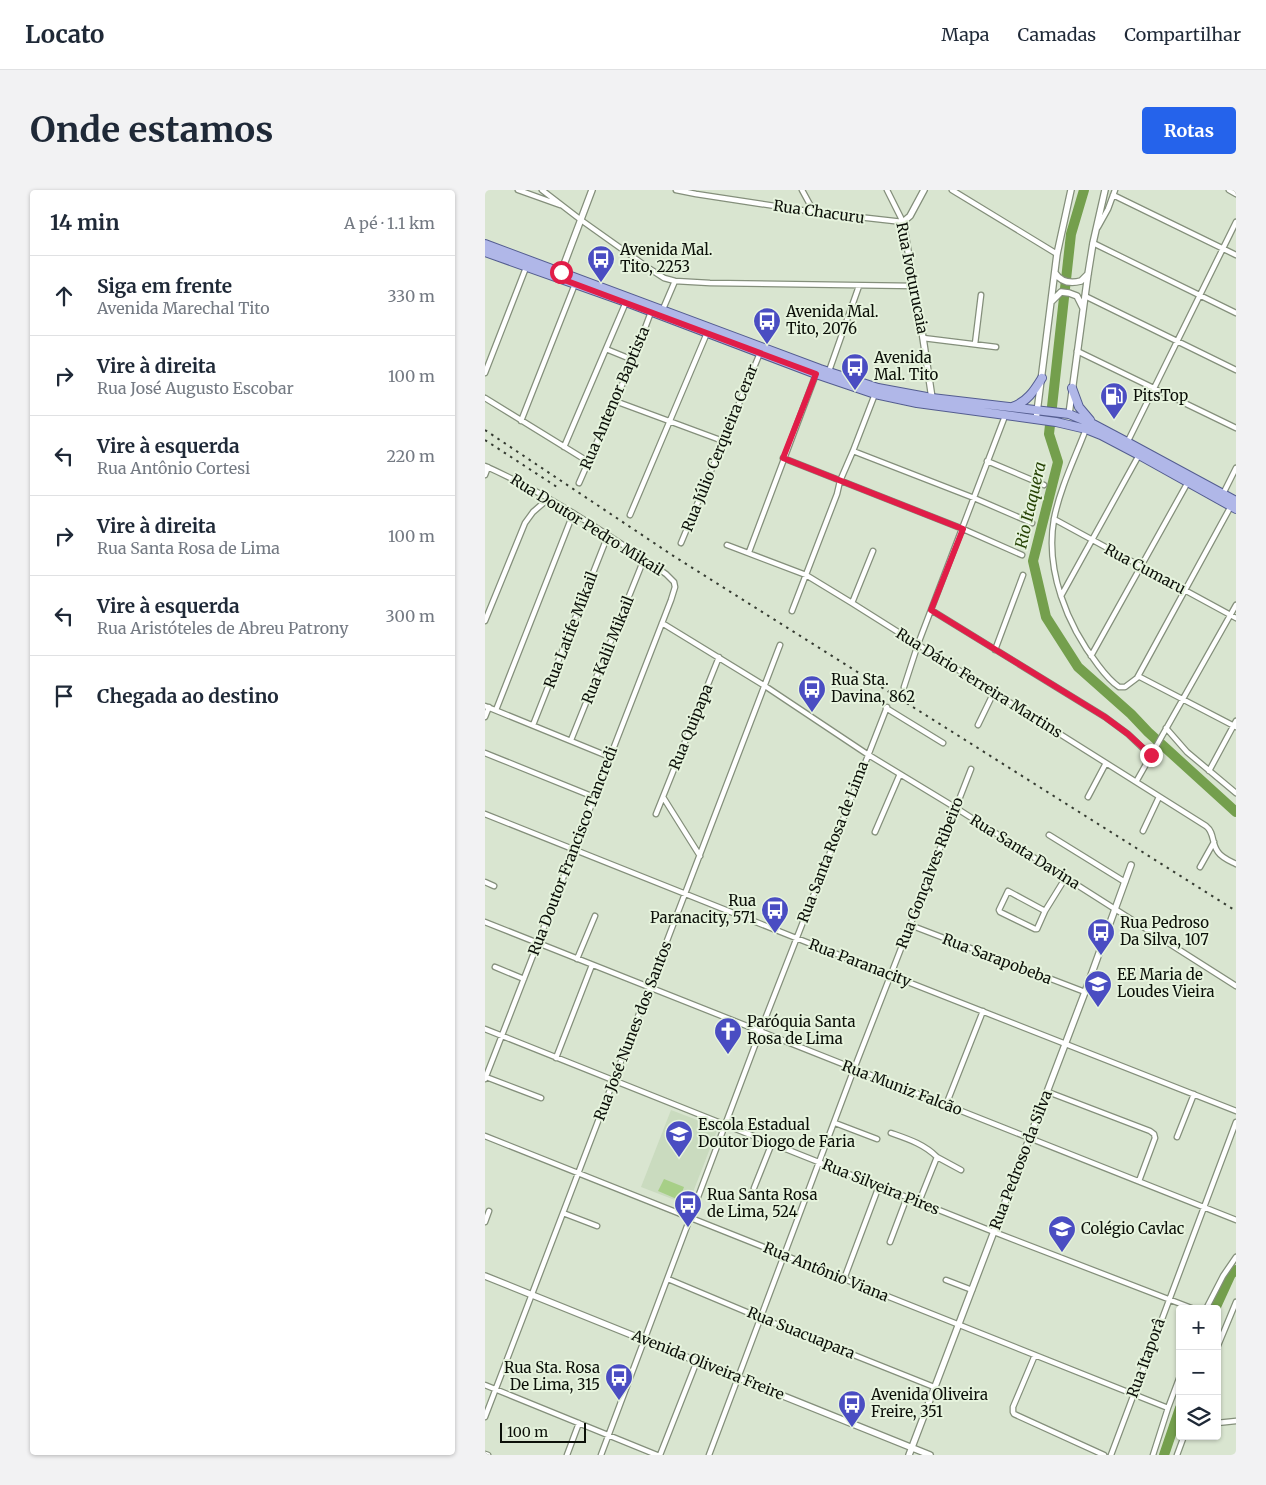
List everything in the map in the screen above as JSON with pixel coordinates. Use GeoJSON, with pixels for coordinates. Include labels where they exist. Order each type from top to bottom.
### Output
{"type":"FeatureCollection","features":[{"type":"Feature","properties":{"kind":"main road"},"geometry":{"type":"LineString","coordinates":[[485,244],[560,275],[663,309],[829,372],[878,388],[932,398],[1007,408],[1040,410],[1126,444],[1139,454],[1204,491],[1234,505]]}},
{"type":"Feature","properties":{"kind":"main road"},"geometry":{"type":"LineString","coordinates":[[485,252],[528,263]]}},
{"type":"Feature","properties":{"kind":"main road"},"geometry":{"type":"LineString","coordinates":[[560,275],[575,284],[816,374],[875,394],[917,403],[1005,416],[1040,420],[1063,419],[1093,424]]}},
{"type":"Feature","properties":{"kind":"main road"},"geometry":{"type":"LineString","coordinates":[[1007,408],[1019,404],[1027,398],[1042,378]]}},
{"type":"Feature","properties":{"kind":"main road"},"geometry":{"type":"LineString","coordinates":[[1071,388],[1079,407],[1093,424],[1126,444],[1223,494],[1234,505]]}},
{"type":"Feature","properties":{"kind":"main road"},"geometry":{"type":"LineString","coordinates":[[1204,491],[1213,494],[1223,494]]}},
{"type":"Feature","properties":{"kind":"street"},"geometry":{"type":"LineString","coordinates":[[519,190],[563,206]]}},
{"type":"Feature","properties":{"kind":"street"},"geometry":{"type":"LineString","coordinates":[[542,190],[650,269],[664,278],[675,281],[720,284],[915,286]]}},
{"type":"Feature","properties":{"kind":"street"},"geometry":{"type":"LineString","coordinates":[[560,275],[591,190]]}},
{"type":"Feature","properties":{"kind":"street","name":"Rua Chacuru"},"geometry":{"type":"LineString","coordinates":[[676,190],[815,212],[903,222]]}},
{"type":"Feature","properties":{"kind":"street"},"geometry":{"type":"LineString","coordinates":[[802,190],[815,212]]}},
{"type":"Feature","properties":{"kind":"street","name":"Rua Ivoturucaia"},"geometry":{"type":"LineString","coordinates":[[887,190],[903,222],[932,398]]}},
{"type":"Feature","properties":{"kind":"street"},"geometry":{"type":"LineString","coordinates":[[903,222],[910,216],[925,190]]}},
{"type":"Feature","properties":{"kind":"street"},"geometry":{"type":"LineString","coordinates":[[952,190],[1057,254]]}},
{"type":"Feature","properties":{"kind":"street"},"geometry":{"type":"LineString","coordinates":[[1040,420],[1042,378],[1050,303],[1057,254],[1071,190]]}},
{"type":"Feature","properties":{"kind":"street"},"geometry":{"type":"LineString","coordinates":[[1063,419],[1071,388],[1093,243],[1105,190]]}},
{"type":"Feature","properties":{"kind":"street"},"geometry":{"type":"LineString","coordinates":[[1229,190],[1236,194]]}},
{"type":"Feature","properties":{"kind":"street"},"geometry":{"type":"LineString","coordinates":[[1096,230],[1108,209],[1114,192],[1236,254]]}},
{"type":"Feature","properties":{"kind":"street"},"geometry":{"type":"LineString","coordinates":[[1126,444],[1236,222]]}},
{"type":"Feature","properties":{"kind":"street"},"geometry":{"type":"LineString","coordinates":[[1093,243],[1236,313]]}},
{"type":"Feature","properties":{"kind":"street"},"geometry":{"type":"LineString","coordinates":[[485,374],[528,263]]}},
{"type":"Feature","properties":{"kind":"street"},"geometry":{"type":"LineString","coordinates":[[1055,273],[1063,281],[1077,282],[1081,281],[1088,274]]}},
{"type":"Feature","properties":{"kind":"street"},"geometry":{"type":"LineString","coordinates":[[663,309],[675,281]]}},
{"type":"Feature","properties":{"kind":"street"},"geometry":{"type":"LineString","coordinates":[[521,421],[575,284]]}},
{"type":"Feature","properties":{"kind":"street"},"geometry":{"type":"LineString","coordinates":[[829,372],[859,286]]}},
{"type":"Feature","properties":{"kind":"street"},"geometry":{"type":"LineString","coordinates":[[1050,303],[1061,292],[1069,292],[1075,294],[1079,299],[1083,310]]}},
{"type":"Feature","properties":{"kind":"street"},"geometry":{"type":"LineString","coordinates":[[975,344],[981,295]]}},
{"type":"Feature","properties":{"kind":"street"},"geometry":{"type":"LineString","coordinates":[[1085,296],[1236,370]]}},
{"type":"Feature","properties":{"kind":"street"},"geometry":{"type":"LineString","coordinates":[[564,447],[626,302]]}},
{"type":"Feature","properties":{"kind":"street","name":"Rua Antenor Baptista"},"geometry":{"type":"LineString","coordinates":[[579,483],[633,360],[651,312]]}},
{"type":"Feature","properties":{"kind":"street"},"geometry":{"type":"LineString","coordinates":[[630,515],[707,333]]}},
{"type":"Feature","properties":{"kind":"street"},"geometry":{"type":"LineString","coordinates":[[923,338],[996,347]]}},
{"type":"Feature","properties":{"kind":"street"},"geometry":{"type":"LineString","coordinates":[[606,349],[633,360]]}},
{"type":"Feature","properties":{"kind":"street"},"geometry":{"type":"LineString","coordinates":[[1077,351],[1236,428]]}},
{"type":"Feature","properties":{"kind":"street","name":"Rua Júlio Cerqueira Cerar"},"geometry":{"type":"LineString","coordinates":[[681,543],[759,353]]}},
{"type":"Feature","properties":{"kind":"street"},"geometry":{"type":"LineString","coordinates":[[749,552],[816,374]]}},
{"type":"Feature","properties":{"kind":"street"},"geometry":{"type":"LineString","coordinates":[[792,611],[837,494],[840,481],[875,394]]}},
{"type":"Feature","properties":{"kind":"street"},"geometry":{"type":"LineString","coordinates":[[485,398],[589,462]]}},
{"type":"Feature","properties":{"kind":"street"},"geometry":{"type":"LineString","coordinates":[[615,401],[723,441]]}},
{"type":"Feature","properties":{"kind":"street"},"geometry":{"type":"LineString","coordinates":[[904,687],[918,644],[1005,416]]}},
{"type":"Feature","properties":{"kind":"street"},"geometry":{"type":"LineString","coordinates":[[1086,429],[1063,489],[1054,519],[1054,557],[1061,596],[1073,625],[1091,656],[1104,673],[1119,687],[1125,687],[1138,676],[1234,505]]}},
{"type":"Feature","properties":{"kind":"street"},"geometry":{"type":"LineString","coordinates":[[853,451],[1033,523]]}},
{"type":"Feature","properties":{"kind":"street"},"geometry":{"type":"LineString","coordinates":[[1061,596],[1139,454]]}},
{"type":"Feature","properties":{"kind":"street"},"geometry":{"type":"LineString","coordinates":[[783,458],[963,529],[1022,555]]}},
{"type":"Feature","properties":{"kind":"street"},"geometry":{"type":"LineString","coordinates":[[987,462],[1044,485]]}},
{"type":"Feature","properties":{"kind":"street"},"geometry":{"type":"LineString","coordinates":[[485,475],[487,466]]}},
{"type":"Feature","properties":{"kind":"street","name":"Rua Doutor Pedro Mikail"},"geometry":{"type":"LineString","coordinates":[[487,466],[519,482],[573,514],[666,574],[674,582],[673,593],[662,623]]}},
{"type":"Feature","properties":{"kind":"street"},"geometry":{"type":"LineString","coordinates":[[1223,494],[1236,468]]}},
{"type":"Feature","properties":{"kind":"street"},"geometry":{"type":"LineString","coordinates":[[1091,656],[1189,482]]}},
{"type":"Feature","properties":{"kind":"street"},"geometry":{"type":"LineString","coordinates":[[485,621],[525,523],[533,512],[548,499]]}},
{"type":"Feature","properties":{"kind":"street"},"geometry":{"type":"LineString","coordinates":[[495,710],[573,514]]}},
{"type":"Feature","properties":{"kind":"street","name":"Rua Cumaru"},"geometry":{"type":"LineString","coordinates":[[1054,519],[1236,618]]}},
{"type":"Feature","properties":{"kind":"street","name":"Rua Latife Mikail"},"geometry":{"type":"LineString","coordinates":[[533,725],[608,536]]}},
{"type":"Feature","properties":{"kind":"street","name":"Rua Dário Ferreira Martins"},"geometry":{"type":"LineString","coordinates":[[727,545],[806,575],[918,644],[1209,828],[1212,833],[1213,842],[1220,854],[1236,864]]}},
{"type":"Feature","properties":{"kind":"street"},"geometry":{"type":"LineString","coordinates":[[851,603],[873,552]]}},
{"type":"Feature","properties":{"kind":"street","name":"Rua Kalil Mikail"},"geometry":{"type":"LineString","coordinates":[[571,740],[644,559]]}},
{"type":"Feature","properties":{"kind":"street"},"geometry":{"type":"LineString","coordinates":[[995,650],[1023,575]]}},
{"type":"Feature","properties":{"kind":"street"},"geometry":{"type":"LineString","coordinates":[[1136,782],[1236,605]]}},
{"type":"Feature","properties":{"kind":"street"},"geometry":{"type":"LineString","coordinates":[[931,610],[1105,717],[1152,753]]}},
{"type":"Feature","properties":{"kind":"street","name":"Rua Santa Davina"},"geometry":{"type":"LineString","coordinates":[[662,623],[765,686],[867,754],[1066,877],[1236,986]]}},
{"type":"Feature","properties":{"kind":"street","name":"Rua Doutor Francisco Tancredi"},"geometry":{"type":"LineString","coordinates":[[485,1078],[662,623]]}},
{"type":"Feature","properties":{"kind":"street","name":"Rua José Nunes dos Santos"},"geometry":{"type":"LineString","coordinates":[[485,1417],[780,645]]}},
{"type":"Feature","properties":{"kind":"street","name":"Rua Quipapa"},"geometry":{"type":"LineString","coordinates":[[656,814],[719,658]]}},
{"type":"Feature","properties":{"kind":"street"},"geometry":{"type":"LineString","coordinates":[[1138,676],[1235,727]]}},
{"type":"Feature","properties":{"kind":"street"},"geometry":{"type":"LineString","coordinates":[[978,725],[994,692]]}},
{"type":"Feature","properties":{"kind":"street"},"geometry":{"type":"LineString","coordinates":[[485,717],[487,706],[610,757]]}},
{"type":"Feature","properties":{"kind":"street","name":"Rua Santa Rosa de Lima"},"geometry":{"type":"LineString","coordinates":[[601,1455],[796,938],[886,707],[943,743]]}},
{"type":"Feature","properties":{"kind":"street"},"geometry":{"type":"LineString","coordinates":[[1209,771],[1235,727],[1236,721]]}},
{"type":"Feature","properties":{"kind":"street"},"geometry":{"type":"LineString","coordinates":[[1166,728],[1187,752],[1236,794]]}},
{"type":"Feature","properties":{"kind":"street"},"geometry":{"type":"LineString","coordinates":[[485,753],[593,797]]}},
{"type":"Feature","properties":{"kind":"street"},"geometry":{"type":"LineString","coordinates":[[1088,798],[1106,764]]}},
{"type":"Feature","properties":{"kind":"street","name":"Rua Gonçalves Ribeiro"},"geometry":{"type":"LineString","coordinates":[[709,1455],[854,1069],[971,769]]}},
{"type":"Feature","properties":{"kind":"street"},"geometry":{"type":"LineString","coordinates":[[875,832],[900,774]]}},
{"type":"Feature","properties":{"kind":"street"},"geometry":{"type":"LineString","coordinates":[[1143,831],[1159,796]]}},
{"type":"Feature","properties":{"kind":"street"},"geometry":{"type":"LineString","coordinates":[[663,797],[700,856]]}},
{"type":"Feature","properties":{"kind":"street","name":"Rua Paranacity"},"geometry":{"type":"LineString","coordinates":[[485,814],[1236,1111]]}},
{"type":"Feature","properties":{"kind":"street"},"geometry":{"type":"LineString","coordinates":[[1049,835],[1125,882]]}},
{"type":"Feature","properties":{"kind":"street"},"geometry":{"type":"LineString","coordinates":[[1200,867],[1213,842]]}},
{"type":"Feature","properties":{"kind":"street","name":"Rua Pedroso da Silva"},"geometry":{"type":"LineString","coordinates":[[909,1455],[1048,1092],[1131,865]]}},
{"type":"Feature","properties":{"kind":"street"},"geometry":{"type":"LineString","coordinates":[[1045,911],[1009,891],[1000,912],[1035,929],[1038,928],[1045,911],[1066,877]]}},
{"type":"Feature","properties":{"kind":"street"},"geometry":{"type":"LineString","coordinates":[[485,882],[494,886]]}},
{"type":"Feature","properties":{"kind":"street"},"geometry":{"type":"LineString","coordinates":[[577,959],[595,916]]}},
{"type":"Feature","properties":{"kind":"street","name":"Rua Muniz Falcão"},"geometry":{"type":"LineString","coordinates":[[485,922],[1236,1220]]}},
{"type":"Feature","properties":{"kind":"street","name":"Rua Sarapobeba"},"geometry":{"type":"LineString","coordinates":[[910,925],[1085,992]]}},
{"type":"Feature","properties":{"kind":"street"},"geometry":{"type":"LineString","coordinates":[[556,1058],[592,965]]}},
{"type":"Feature","properties":{"kind":"street"},"geometry":{"type":"LineString","coordinates":[[495,966],[524,979]]}},
{"type":"Feature","properties":{"kind":"street"},"geometry":{"type":"LineString","coordinates":[[946,1105],[983,1011]]}},
{"type":"Feature","properties":{"kind":"street","name":"Rua Silveira Pires"},"geometry":{"type":"LineString","coordinates":[[485,1029],[1182,1305]]}},
{"type":"Feature","properties":{"kind":"street"},"geometry":{"type":"LineString","coordinates":[[485,1078],[541,1098]]}},
{"type":"Feature","properties":{"kind":"street"},"geometry":{"type":"LineString","coordinates":[[1048,1092],[1154,1134],[1155,1138],[1139,1181]]}},
{"type":"Feature","properties":{"kind":"street"},"geometry":{"type":"LineString","coordinates":[[1177,1137],[1194,1094]]}},
{"type":"Feature","properties":{"kind":"street","name":"Rua Itaporâ"},"geometry":{"type":"LineString","coordinates":[[1111,1455],[1236,1122]]}},
{"type":"Feature","properties":{"kind":"street"},"geometry":{"type":"LineString","coordinates":[[835,1123],[877,1139]]}},
{"type":"Feature","properties":{"kind":"street"},"geometry":{"type":"LineString","coordinates":[[891,1132],[920,1144],[937,1157],[961,1170]]}},
{"type":"Feature","properties":{"kind":"street","name":"Rua Antônio Viana"},"geometry":{"type":"LineString","coordinates":[[485,1136],[1168,1408]]}},
{"type":"Feature","properties":{"kind":"street"},"geometry":{"type":"LineString","coordinates":[[754,1188],[772,1144]]}},
{"type":"Feature","properties":{"kind":"street"},"geometry":{"type":"LineString","coordinates":[[919,1202],[937,1157]]}},
{"type":"Feature","properties":{"kind":"street"},"geometry":{"type":"LineString","coordinates":[[844,1279],[879,1186]]}},
{"type":"Feature","properties":{"kind":"street"},"geometry":{"type":"LineString","coordinates":[[890,1242],[907,1197]]}},
{"type":"Feature","properties":{"kind":"street"},"geometry":{"type":"LineString","coordinates":[[485,1222],[489,1211]]}},
{"type":"Feature","properties":{"kind":"street"},"geometry":{"type":"LineString","coordinates":[[563,1213],[597,1226]]}},
{"type":"Feature","properties":{"kind":"street"},"geometry":{"type":"LineString","coordinates":[[1208,1305],[1223,1276],[1236,1257]]}},
{"type":"Feature","properties":{"kind":"street","name":"Avenida Oliveira Freire"},"geometry":{"type":"LineString","coordinates":[[485,1276],[930,1455]]}},
{"type":"Feature","properties":{"kind":"street","name":"Rua Suacuapara"},"geometry":{"type":"LineString","coordinates":[[668,1279],[761,1318],[935,1386]]}},
{"type":"Feature","properties":{"kind":"street"},"geometry":{"type":"LineString","coordinates":[[946,1280],[972,1290]]}},
{"type":"Feature","properties":{"kind":"street"},"geometry":{"type":"LineString","coordinates":[[1221,1338],[1236,1302]]}},
{"type":"Feature","properties":{"kind":"street"},"geometry":{"type":"LineString","coordinates":[[1035,1356],[1013,1407],[1013,1412],[1019,1418],[1103,1455]]}},
{"type":"Feature","properties":{"kind":"street"},"geometry":{"type":"LineString","coordinates":[[485,1385],[659,1455],[697,1361]]}},
{"type":"Feature","properties":{"kind":"street"},"geometry":{"type":"LineString","coordinates":[[1153,1455],[1176,1387]]}},
{"type":"Feature","properties":{"kind":"street"},"geometry":{"type":"LineString","coordinates":[[1221,1423],[1236,1421]]}},
{"type":"Feature","properties":{"kind":"street"},"geometry":{"type":"LineString","coordinates":[[567,1455],[579,1423]]}},
{"type":"Feature","properties":{"kind":"street"},"geometry":{"type":"LineString","coordinates":[[1177,1455],[1183,1440]]}},
{"type":"Feature","properties":{"kind":"shaded area","name":"Escola Estadual Doutor Diogo de Faria"},"geometry":{"type":"Polygon","coordinates":[[[671,1110],[718,1128],[688,1205],[641,1187],[671,1110]]]}},
{"type":"Feature","properties":{"kind":"green space"},"geometry":{"type":"Polygon","coordinates":[[[664,1179],[684,1187],[679,1200],[658,1191],[664,1179]]]}},
{"type":"Feature","properties":{"kind":"waterway","name":"Rio Itaquera"},"geometry":{"type":"LineString","coordinates":[[1084,190],[1071,234],[1049,434],[1058,462],[1033,561],[1046,617],[1078,667],[1236,812]]}},
{"type":"Feature","properties":{"kind":"waterway","name":"Rio Itaquera"},"geometry":{"type":"LineString","coordinates":[[1217,1305],[1231,1274],[1236,1270]]}},
{"type":"Feature","properties":{"kind":"waterway","name":"Rio Itaquera"},"geometry":{"type":"LineString","coordinates":[[1164,1455],[1176,1420]]}},
{"type":"Feature","properties":{"kind":"railway"},"geometry":{"type":"LineString","coordinates":[[485,430],[672,555],[1236,911]]}},
{"type":"Feature","properties":{"kind":"railway"},"geometry":{"type":"LineString","coordinates":[[485,440],[560,489]]}},
{"type":"Feature","properties":{"kind":"place","name":"Avenida Mal. Tito, 2253"},"geometry":{"type":"Point","coordinates":[601,283]}},
{"type":"Feature","properties":{"kind":"place","name":"Avenida Mal. Tito, 2076"},"geometry":{"type":"Point","coordinates":[767,345]}},
{"type":"Feature","properties":{"kind":"place","name":"Avenida Mal. Tito"},"geometry":{"type":"Point","coordinates":[855,391]}},
{"type":"Feature","properties":{"kind":"place","name":"PitsTop"},"geometry":{"type":"Point","coordinates":[1114,420]}},
{"type":"Feature","properties":{"kind":"place","name":"Rua Sta. Davina, 862"},"geometry":{"type":"Point","coordinates":[812,713]}},
{"type":"Feature","properties":{"kind":"place","name":"Rua Paranacity, 571"},"geometry":{"type":"Point","coordinates":[775,934]}},
{"type":"Feature","properties":{"kind":"place","name":"Rua Pedroso Da Silva, 107"},"geometry":{"type":"Point","coordinates":[1101,956]}},
{"type":"Feature","properties":{"kind":"place","name":"EE Maria de Loudes Vieira"},"geometry":{"type":"Point","coordinates":[1098,1008]}},
{"type":"Feature","properties":{"kind":"place","name":"Paróquia Santa Rosa de Lima"},"geometry":{"type":"Point","coordinates":[728,1055]}},
{"type":"Feature","properties":{"kind":"place","name":"Escola Estadual Doutor Diogo de Faria"},"geometry":{"type":"Point","coordinates":[679,1158]}},
{"type":"Feature","properties":{"kind":"place","name":"Rua Santa Rosa de Lima, 524"},"geometry":{"type":"Point","coordinates":[688,1228]}},
{"type":"Feature","properties":{"kind":"place","name":"Colégio Cavlac"},"geometry":{"type":"Point","coordinates":[1062,1253]}},
{"type":"Feature","properties":{"kind":"place","name":"Rua Sta. Rosa De Lima, 315"},"geometry":{"type":"Point","coordinates":[619,1401]}},
{"type":"Feature","properties":{"kind":"place","name":"Avenida Oliveira Freire, 351"},"geometry":{"type":"Point","coordinates":[852,1428]}},
{"type":"Feature","properties":{"kind":"route"},"geometry":{"type":"LineString","coordinates":[[561,272],[559,278],[816,374],[783,458],[963,529],[931,610],[1105,717],[1120,727],[1151,755]]}}]}
